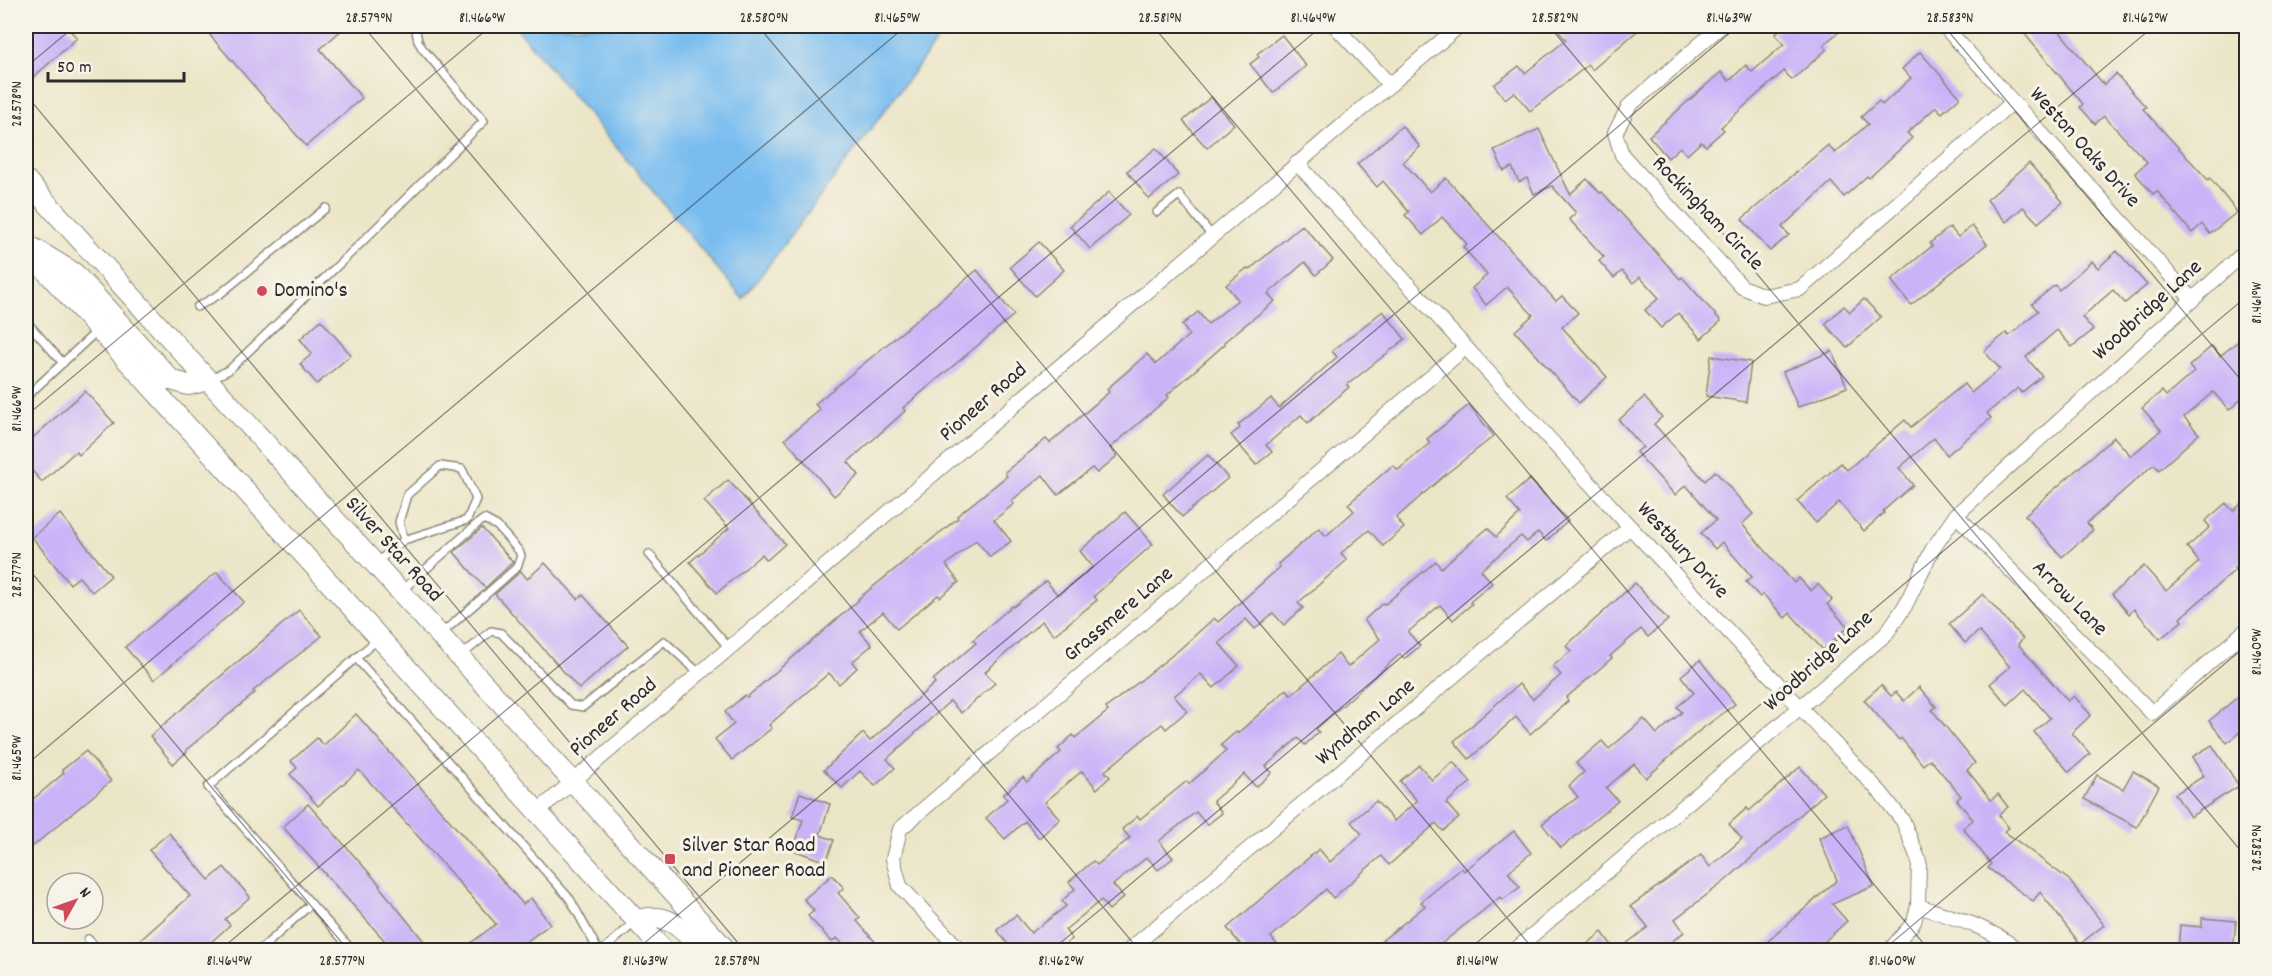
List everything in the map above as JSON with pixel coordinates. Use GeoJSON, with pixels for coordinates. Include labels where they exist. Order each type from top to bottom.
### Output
{"type":"FeatureCollection","features":[{"type":"Feature","properties":{"kind":"main road","name":"Silver Star Road"},"geometry":{"type":"LineString","coordinates":[[26,180],[571,783],[726,951]]}},
{"type":"Feature","properties":{"kind":"main road"},"geometry":{"type":"LineString","coordinates":[[26,243],[74,273],[171,380],[188,385],[207,380]]}},
{"type":"Feature","properties":{"kind":"main road"},"geometry":{"type":"LineString","coordinates":[[26,249],[663,951]]}},
{"type":"Feature","properties":{"kind":"main road"},"geometry":{"type":"LineString","coordinates":[[636,921],[654,917],[668,920],[684,930],[702,951]]}},
{"type":"Feature","properties":{"kind":"street"},"geometry":{"type":"LineString","coordinates":[[1335,26],[1389,85]]}},
{"type":"Feature","properties":{"kind":"street","name":"Pioneer Road"},"geometry":{"type":"LineString","coordinates":[[537,812],[1459,26]]}},
{"type":"Feature","properties":{"kind":"street","name":"Rockingham Circle"},"geometry":{"type":"LineString","coordinates":[[1721,26],[1629,106],[1615,133],[1622,155],[1742,287],[1764,296],[1800,289],[2013,102]]}},
{"type":"Feature","properties":{"kind":"street","name":"Weston Oaks Drive"},"geometry":{"type":"LineString","coordinates":[[1944,26],[2192,299]]}},
{"type":"Feature","properties":{"kind":"street","name":"Westbury Drive"},"geometry":{"type":"LineString","coordinates":[[1297,164],[1630,527],[1881,793],[1903,821],[1919,861],[1918,906]]}},
{"type":"Feature","properties":{"kind":"street","name":"Woodbridge Lane"},"geometry":{"type":"LineString","coordinates":[[1515,951],[1886,633],[1905,606],[1932,550],[1956,515],[2247,251]]}},
{"type":"Feature","properties":{"kind":"street","name":"Grassmere Lane"},"geometry":{"type":"LineString","coordinates":[[960,951],[900,886],[893,859],[900,829],[1464,348]]}},
{"type":"Feature","properties":{"kind":"street","name":"Arrow Lane"},"geometry":{"type":"LineString","coordinates":[[1956,515],[2152,713],[2247,630]]}},
{"type":"Feature","properties":{"kind":"street","name":"Wyndham Lane"},"geometry":{"type":"LineString","coordinates":[[1129,951],[1630,527]]}},
{"type":"Feature","properties":{"kind":"street"},"geometry":{"type":"LineString","coordinates":[[1890,951],[1914,922],[1918,906],[1959,920],[2008,942],[2018,951]]}},
{"type":"Feature","properties":{"kind":"lane"},"geometry":{"type":"LineString","coordinates":[[207,380],[229,370],[484,121],[422,48],[415,26]]}},
{"type":"Feature","properties":{"kind":"lane"},"geometry":{"type":"LineString","coordinates":[[1157,212],[1179,195],[1213,237]]}},
{"type":"Feature","properties":{"kind":"lane"},"geometry":{"type":"LineString","coordinates":[[197,307],[220,294],[326,208]]}},
{"type":"Feature","properties":{"kind":"lane"},"geometry":{"type":"LineString","coordinates":[[26,321],[63,363]]}},
{"type":"Feature","properties":{"kind":"lane"},"geometry":{"type":"LineString","coordinates":[[26,397],[98,330]]}},
{"type":"Feature","properties":{"kind":"lane"},"geometry":{"type":"LineString","coordinates":[[374,564],[404,540],[467,520],[476,499],[462,469],[440,466],[407,495],[399,522],[404,540]]}},
{"type":"Feature","properties":{"kind":"lane"},"geometry":{"type":"LineString","coordinates":[[400,592],[484,519],[497,526],[519,551],[521,556],[517,567],[439,636]]}},
{"type":"Feature","properties":{"kind":"lane"},"geometry":{"type":"LineString","coordinates":[[649,554],[729,648]]}},
{"type":"Feature","properties":{"kind":"lane"},"geometry":{"type":"LineString","coordinates":[[458,658],[491,631],[501,633],[571,705],[583,707],[664,641],[699,673]]}},
{"type":"Feature","properties":{"kind":"lane"},"geometry":{"type":"LineString","coordinates":[[352,951],[208,787],[379,638]]}},
{"type":"Feature","properties":{"kind":"lane"},"geometry":{"type":"LineString","coordinates":[[356,658],[570,899],[598,951]]}},
{"type":"Feature","properties":{"kind":"lane"},"geometry":{"type":"LineString","coordinates":[[260,951],[311,904]]}},
{"type":"Feature","properties":{"kind":"lane"},"geometry":{"type":"LineString","coordinates":[[603,951],[636,921]]}},
{"type":"Feature","properties":{"kind":"lane"},"geometry":{"type":"LineString","coordinates":[[88,939],[99,951]]}},
{"type":"Feature","properties":{"kind":"water"},"geometry":{"type":"Polygon","coordinates":[[[515,26],[948,26],[743,299],[515,26]]]}},
{"type":"Feature","properties":{"kind":"building"},"geometry":{"type":"Polygon","coordinates":[[[26,26],[66,26],[77,38],[26,84],[26,26]]]}},
{"type":"Feature","properties":{"kind":"building"},"geometry":{"type":"Polygon","coordinates":[[[202,26],[346,26],[320,49],[362,98],[306,146],[202,26]]]}},
{"type":"Feature","properties":{"kind":"building"},"geometry":{"type":"Polygon","coordinates":[[[1567,26],[1643,26],[1592,70],[1588,65],[1530,111],[1514,92],[1505,99],[1494,85],[1519,66],[1525,73],[1566,40],[1559,32],[1567,26]]]}},
{"type":"Feature","properties":{"kind":"building"},"geometry":{"type":"Polygon","coordinates":[[[1784,26],[1846,26],[1823,45],[1827,49],[1792,80],[1784,71],[1721,127],[1724,130],[1706,146],[1701,142],[1687,155],[1680,147],[1668,158],[1649,136],[1721,72],[1729,81],[1746,65],[1752,72],[1784,44],[1775,34],[1784,26]]]}},
{"type":"Feature","properties":{"kind":"building"},"geometry":{"type":"Polygon","coordinates":[[[2018,26],[2055,26],[2104,85],[2116,74],[2146,107],[2143,109],[2208,180],[2210,178],[2237,212],[2210,234],[2202,224],[2192,233],[2157,191],[2153,194],[2135,173],[2147,162],[2104,116],[2095,124],[2080,107],[2083,104],[2018,26]]]}},
{"type":"Feature","properties":{"kind":"building"},"geometry":{"type":"Polygon","coordinates":[[[1282,35],[1306,66],[1273,93],[1250,64],[1259,57],[1257,54],[1282,35]]]}},
{"type":"Feature","properties":{"kind":"building"},"geometry":{"type":"Polygon","coordinates":[[[1920,52],[1960,97],[1942,113],[1936,107],[1907,133],[1912,138],[1869,178],[1867,176],[1844,197],[1831,182],[1782,227],[1789,235],[1770,251],[1742,219],[1828,145],[1835,153],[1868,124],[1861,117],[1879,101],[1882,105],[1911,78],[1902,69],[1920,52]]]}},
{"type":"Feature","properties":{"kind":"building"},"geometry":{"type":"Polygon","coordinates":[[[1211,97],[1234,124],[1207,148],[1183,121],[1211,97]]]}},
{"type":"Feature","properties":{"kind":"building"},"geometry":{"type":"Polygon","coordinates":[[[1402,126],[1420,147],[1403,162],[1430,192],[1446,178],[1556,301],[1562,296],[1578,313],[1562,327],[1607,377],[1579,403],[1515,331],[1533,315],[1507,287],[1486,305],[1472,288],[1487,275],[1463,247],[1467,244],[1442,217],[1423,235],[1405,215],[1409,212],[1383,181],[1377,187],[1357,164],[1402,126]]]}},
{"type":"Feature","properties":{"kind":"building"},"geometry":{"type":"Polygon","coordinates":[[[1539,129],[1570,194],[1587,179],[1600,193],[1602,192],[1721,321],[1701,339],[1678,313],[1661,328],[1645,310],[1659,298],[1640,277],[1633,283],[1622,271],[1614,278],[1599,261],[1604,257],[1569,219],[1576,213],[1552,186],[1534,194],[1527,178],[1519,182],[1512,167],[1504,171],[1494,150],[1539,129]]]}},
{"type":"Feature","properties":{"kind":"building"},"geometry":{"type":"Polygon","coordinates":[[[1156,148],[1178,175],[1149,199],[1127,171],[1156,148]]]}},
{"type":"Feature","properties":{"kind":"building"},"geometry":{"type":"Polygon","coordinates":[[[2029,163],[2063,202],[2038,223],[2023,207],[2006,222],[1987,200],[2029,163]]]}},
{"type":"Feature","properties":{"kind":"building"},"geometry":{"type":"Polygon","coordinates":[[[1109,192],[1129,215],[1090,249],[1070,226],[1109,192]]]}},
{"type":"Feature","properties":{"kind":"building"},"geometry":{"type":"Polygon","coordinates":[[[1302,225],[1333,260],[1316,275],[1305,262],[1268,294],[1275,301],[1224,342],[1225,344],[1167,395],[1169,397],[1110,448],[1117,456],[1097,473],[1092,468],[1058,495],[1043,475],[1011,501],[1014,504],[994,520],[1011,541],[990,557],[976,540],[946,565],[959,582],[940,597],[938,595],[897,629],[883,612],[860,631],[872,645],[852,662],[857,668],[839,684],[829,673],[769,725],[772,728],[732,760],[715,739],[734,724],[725,712],[745,695],[747,697],[858,599],[1007,476],[1005,472],[1046,439],[1050,443],[1109,392],[1107,389],[1147,354],[1156,364],[1189,335],[1182,325],[1198,312],[1208,324],[1238,300],[1226,285],[1247,268],[1249,270],[1302,225]]]}},
{"type":"Feature","properties":{"kind":"building"},"geometry":{"type":"Polygon","coordinates":[[[1972,226],[1987,244],[1911,305],[1891,280],[1932,246],[1930,243],[1950,227],[1958,237],[1972,226]]]}},
{"type":"Feature","properties":{"kind":"building"},"geometry":{"type":"Polygon","coordinates":[[[1039,242],[1064,270],[1035,296],[1010,267],[1039,242]]]}},
{"type":"Feature","properties":{"kind":"building"},"geometry":{"type":"Polygon","coordinates":[[[2117,251],[2147,285],[2125,303],[2113,290],[2082,317],[2093,330],[2072,347],[2057,330],[2026,357],[2042,376],[2021,393],[2018,388],[1987,413],[1991,418],[1947,455],[1934,438],[1899,468],[1913,485],[1864,531],[1839,502],[1816,523],[1797,501],[1841,463],[1847,470],[1905,420],[1911,427],[1964,384],[1971,393],[2000,369],[1984,351],[2006,333],[2009,336],[2038,311],[2032,304],[2055,285],[2059,290],[2092,261],[2098,268],[2117,251]]]}},
{"type":"Feature","properties":{"kind":"building"},"geometry":{"type":"Polygon","coordinates":[[[977,270],[1014,315],[903,408],[905,411],[848,462],[859,475],[834,496],[785,439],[820,410],[815,404],[977,270]]]}},
{"type":"Feature","properties":{"kind":"building"},"geometry":{"type":"Polygon","coordinates":[[[1864,299],[1881,317],[1847,348],[1825,324],[1844,306],[1850,312],[1864,299]]]}},
{"type":"Feature","properties":{"kind":"building"},"geometry":{"type":"Polygon","coordinates":[[[1383,311],[1405,339],[1347,385],[1349,387],[1308,423],[1301,415],[1266,445],[1272,452],[1256,465],[1231,435],[1240,428],[1238,425],[1271,398],[1279,408],[1337,357],[1332,351],[1383,311]]]}},
{"type":"Feature","properties":{"kind":"building"},"geometry":{"type":"Polygon","coordinates":[[[321,320],[351,355],[317,384],[300,364],[312,354],[300,339],[321,320]]]}},
{"type":"Feature","properties":{"kind":"building"},"geometry":{"type":"Polygon","coordinates":[[[2247,334],[2247,394],[2229,410],[2213,392],[2184,417],[2199,434],[2159,470],[2154,464],[2087,523],[2093,530],[2062,557],[2025,515],[2114,437],[2131,456],[2161,430],[2142,408],[2162,391],[2166,396],[2194,372],[2189,366],[2212,346],[2220,356],[2247,334]]]}},
{"type":"Feature","properties":{"kind":"building"},"geometry":{"type":"Polygon","coordinates":[[[1832,351],[1847,387],[1798,407],[1783,372],[1832,351]]]}},
{"type":"Feature","properties":{"kind":"building"},"geometry":{"type":"Polygon","coordinates":[[[1711,356],[1751,362],[1746,402],[1706,396],[1711,356]]]}},
{"type":"Feature","properties":{"kind":"building"},"geometry":{"type":"Polygon","coordinates":[[[85,391],[114,423],[79,455],[76,451],[42,482],[26,464],[26,444],[85,391]]]}},
{"type":"Feature","properties":{"kind":"building"},"geometry":{"type":"Polygon","coordinates":[[[1644,397],[1662,417],[1654,424],[1705,481],[1715,471],[1753,514],[1742,524],[1794,583],[1799,578],[1811,591],[1818,584],[1832,600],[1827,604],[1848,627],[1823,650],[1790,613],[1785,618],[1763,594],[1760,597],[1746,582],[1752,577],[1722,542],[1715,549],[1701,533],[1716,520],[1686,485],[1675,495],[1636,452],[1643,447],[1619,420],[1644,397]]]}},
{"type":"Feature","properties":{"kind":"building"},"geometry":{"type":"Polygon","coordinates":[[[1469,405],[1494,436],[1396,518],[1404,528],[1383,546],[1369,530],[1341,553],[1347,560],[1298,603],[1303,608],[1284,625],[1273,613],[1255,629],[1246,619],[1219,643],[1239,666],[1214,688],[1201,674],[1174,696],[1187,711],[1166,729],[1162,724],[1105,771],[1110,777],[1097,789],[1082,771],[1045,802],[1060,819],[1039,838],[1025,821],[1005,839],[986,818],[1007,799],[1003,795],[1023,777],[1027,782],[1061,752],[1058,749],[1073,735],[1075,738],[1108,711],[1106,708],[1180,649],[1214,618],[1218,622],[1280,567],[1278,564],[1319,528],[1326,536],[1354,511],[1348,504],[1393,465],[1398,470],[1430,443],[1427,439],[1469,405]]]}},
{"type":"Feature","properties":{"kind":"building"},"geometry":{"type":"Polygon","coordinates":[[[1208,455],[1228,478],[1182,517],[1163,494],[1208,455]]]}},
{"type":"Feature","properties":{"kind":"building"},"geometry":{"type":"Polygon","coordinates":[[[1530,479],[1568,521],[1546,541],[1538,532],[1527,542],[1521,536],[1481,570],[1492,583],[1470,602],[1472,604],[1453,620],[1440,605],[1408,632],[1420,646],[1404,659],[1400,654],[1316,729],[1319,732],[1305,745],[1298,738],[1266,766],[1272,773],[1256,787],[1244,774],[1213,801],[1222,813],[1207,825],[1196,812],[1159,841],[1173,858],[1158,870],[1147,857],[1113,885],[1124,897],[1109,910],[1101,900],[1065,930],[1072,939],[1057,951],[1013,951],[997,930],[1016,915],[1031,933],[1066,906],[1062,901],[1075,889],[1069,882],[1093,861],[1097,865],[1130,838],[1122,829],[1138,816],[1140,819],[1187,781],[1189,784],[1226,751],[1221,745],[1236,732],[1238,733],[1287,689],[1291,695],[1338,654],[1348,667],[1380,639],[1364,620],[1383,603],[1385,604],[1436,561],[1441,568],[1488,528],[1496,537],[1520,514],[1507,499],[1530,479]]]}},
{"type":"Feature","properties":{"kind":"building"},"geometry":{"type":"Polygon","coordinates":[[[728,480],[785,544],[767,560],[762,554],[717,593],[690,562],[729,528],[704,501],[728,480]]]}},
{"type":"Feature","properties":{"kind":"building"},"geometry":{"type":"Polygon","coordinates":[[[2247,499],[2247,557],[2180,618],[2182,621],[2160,639],[2134,609],[2129,614],[2112,594],[2144,566],[2166,591],[2199,562],[2187,547],[2210,527],[2205,521],[2226,503],[2233,511],[2247,499]]]}},
{"type":"Feature","properties":{"kind":"building"},"geometry":{"type":"Polygon","coordinates":[[[1125,512],[1153,544],[1094,596],[1097,600],[1054,635],[1042,621],[985,672],[995,683],[961,713],[950,701],[887,759],[895,768],[875,786],[860,771],[842,788],[824,770],[863,733],[870,741],[935,683],[933,680],[976,643],[973,640],[1012,606],[1046,581],[1058,595],[1093,567],[1080,551],[1125,512]]]}},
{"type":"Feature","properties":{"kind":"building"},"geometry":{"type":"Polygon","coordinates":[[[60,514],[111,576],[92,592],[79,577],[70,584],[32,537],[60,514]]]}},
{"type":"Feature","properties":{"kind":"building"},"geometry":{"type":"Polygon","coordinates":[[[482,528],[513,562],[485,588],[454,552],[482,528]]]}},
{"type":"Feature","properties":{"kind":"building"},"geometry":{"type":"Polygon","coordinates":[[[545,563],[578,599],[583,595],[628,646],[579,689],[495,594],[521,571],[527,579],[545,563]]]}},
{"type":"Feature","properties":{"kind":"building"},"geometry":{"type":"Polygon","coordinates":[[[217,572],[244,602],[154,680],[125,647],[217,572]]]}},
{"type":"Feature","properties":{"kind":"building"},"geometry":{"type":"Polygon","coordinates":[[[1635,583],[1668,620],[1648,637],[1641,629],[1566,698],[1568,701],[1530,734],[1516,717],[1469,759],[1454,741],[1519,684],[1533,699],[1561,675],[1553,666],[1571,651],[1566,646],[1635,583]]]}},
{"type":"Feature","properties":{"kind":"building"},"geometry":{"type":"Polygon","coordinates":[[[1983,594],[2023,639],[2018,644],[2068,701],[2074,696],[2091,715],[2072,733],[2090,754],[2069,772],[2034,732],[2050,718],[2025,689],[2008,705],[1990,684],[2010,667],[1979,631],[1965,643],[1949,624],[1983,594]]]}},
{"type":"Feature","properties":{"kind":"building"},"geometry":{"type":"Polygon","coordinates":[[[299,610],[322,636],[253,691],[255,693],[186,750],[187,752],[173,764],[150,736],[299,610]]]}},
{"type":"Feature","properties":{"kind":"building"},"geometry":{"type":"Polygon","coordinates":[[[1700,660],[1735,704],[1698,732],[1646,778],[1634,764],[1606,788],[1618,801],[1561,848],[1542,824],[1578,797],[1569,786],[1584,772],[1576,763],[1602,741],[1609,749],[1644,719],[1657,734],[1682,712],[1677,707],[1694,693],[1681,676],[1700,660]]]}},
{"type":"Feature","properties":{"kind":"building"},"geometry":{"type":"Polygon","coordinates":[[[1881,685],[1891,696],[1896,692],[1904,701],[1919,687],[1936,707],[1932,710],[1975,763],[1967,770],[1991,800],[1998,794],[2008,807],[1999,815],[2009,828],[2004,831],[2069,880],[2104,925],[2080,944],[2040,892],[2033,901],[1988,868],[1991,864],[1963,828],[1973,820],[1957,800],[1961,796],[1930,759],[1923,765],[1901,738],[1899,740],[1864,700],[1881,685]]]}},
{"type":"Feature","properties":{"kind":"building"},"geometry":{"type":"Polygon","coordinates":[[[2247,689],[2247,726],[2227,743],[2209,721],[2247,689]]]}},
{"type":"Feature","properties":{"kind":"building"},"geometry":{"type":"Polygon","coordinates":[[[356,714],[523,904],[531,898],[550,924],[514,951],[460,951],[496,924],[359,770],[318,806],[290,774],[297,768],[291,761],[317,738],[324,745],[356,714]]]}},
{"type":"Feature","properties":{"kind":"building"},"geometry":{"type":"Polygon","coordinates":[[[2212,745],[2239,786],[2190,817],[2175,794],[2204,776],[2192,757],[2212,745]]]}},
{"type":"Feature","properties":{"kind":"building"},"geometry":{"type":"Polygon","coordinates":[[[86,751],[111,781],[26,852],[26,805],[64,773],[62,770],[86,751]]]}},
{"type":"Feature","properties":{"kind":"building"},"geometry":{"type":"Polygon","coordinates":[[[1453,762],[1471,782],[1446,803],[1459,818],[1443,831],[1436,823],[1389,865],[1381,856],[1333,898],[1326,889],[1271,937],[1282,951],[1246,951],[1227,928],[1319,849],[1330,862],[1362,834],[1351,822],[1376,801],[1394,821],[1417,801],[1400,781],[1419,765],[1432,780],[1453,762]]]}},
{"type":"Feature","properties":{"kind":"building"},"geometry":{"type":"Polygon","coordinates":[[[1800,767],[1824,794],[1725,881],[1675,919],[1684,932],[1660,951],[1617,951],[1648,927],[1631,906],[1701,855],[1710,867],[1742,839],[1729,824],[1747,808],[1749,811],[1800,767]]]}},
{"type":"Feature","properties":{"kind":"building"},"geometry":{"type":"Polygon","coordinates":[[[2133,771],[2159,786],[2137,827],[2084,799],[2097,775],[2123,789],[2133,771]]]}},
{"type":"Feature","properties":{"kind":"building"},"geometry":{"type":"Polygon","coordinates":[[[800,793],[830,804],[820,835],[834,840],[826,862],[793,850],[803,820],[792,817],[800,793]]]}},
{"type":"Feature","properties":{"kind":"building"},"geometry":{"type":"Polygon","coordinates":[[[308,804],[380,885],[432,951],[394,951],[283,827],[308,804]]]}},
{"type":"Feature","properties":{"kind":"building"},"geometry":{"type":"Polygon","coordinates":[[[1848,825],[1874,886],[1832,904],[1847,921],[1814,951],[1757,951],[1837,880],[1819,838],[1848,825]]]}},
{"type":"Feature","properties":{"kind":"building"},"geometry":{"type":"Polygon","coordinates":[[[1514,831],[1531,853],[1508,872],[1520,887],[1502,900],[1500,897],[1441,944],[1447,951],[1369,951],[1425,906],[1421,902],[1462,868],[1464,871],[1514,831]]]}},
{"type":"Feature","properties":{"kind":"building"},"geometry":{"type":"Polygon","coordinates":[[[169,833],[209,880],[224,867],[250,897],[225,919],[230,925],[201,951],[128,951],[190,896],[149,850],[169,833]]]}},
{"type":"Feature","properties":{"kind":"building"},"geometry":{"type":"Polygon","coordinates":[[[832,875],[844,888],[838,893],[860,918],[857,921],[883,951],[849,951],[837,938],[832,942],[808,916],[814,911],[804,899],[832,875]]]}},
{"type":"Feature","properties":{"kind":"building"},"geometry":{"type":"Polygon","coordinates":[[[2202,918],[2236,921],[2233,951],[2178,951],[2180,925],[2202,927],[2202,918]]]}},
{"type":"Feature","properties":{"kind":"building"},"geometry":{"type":"Polygon","coordinates":[[[1602,932],[1616,951],[1579,951],[1602,932]]]}},
{"type":"Feature","properties":{"kind":"place","name":"Domino's"},"geometry":{"type":"Point","coordinates":[262,291]}},
{"type":"Feature","properties":{"kind":"place","name":"Silver Star Road and Pioneer Road"},"geometry":{"type":"Point","coordinates":[670,859]}}]}
